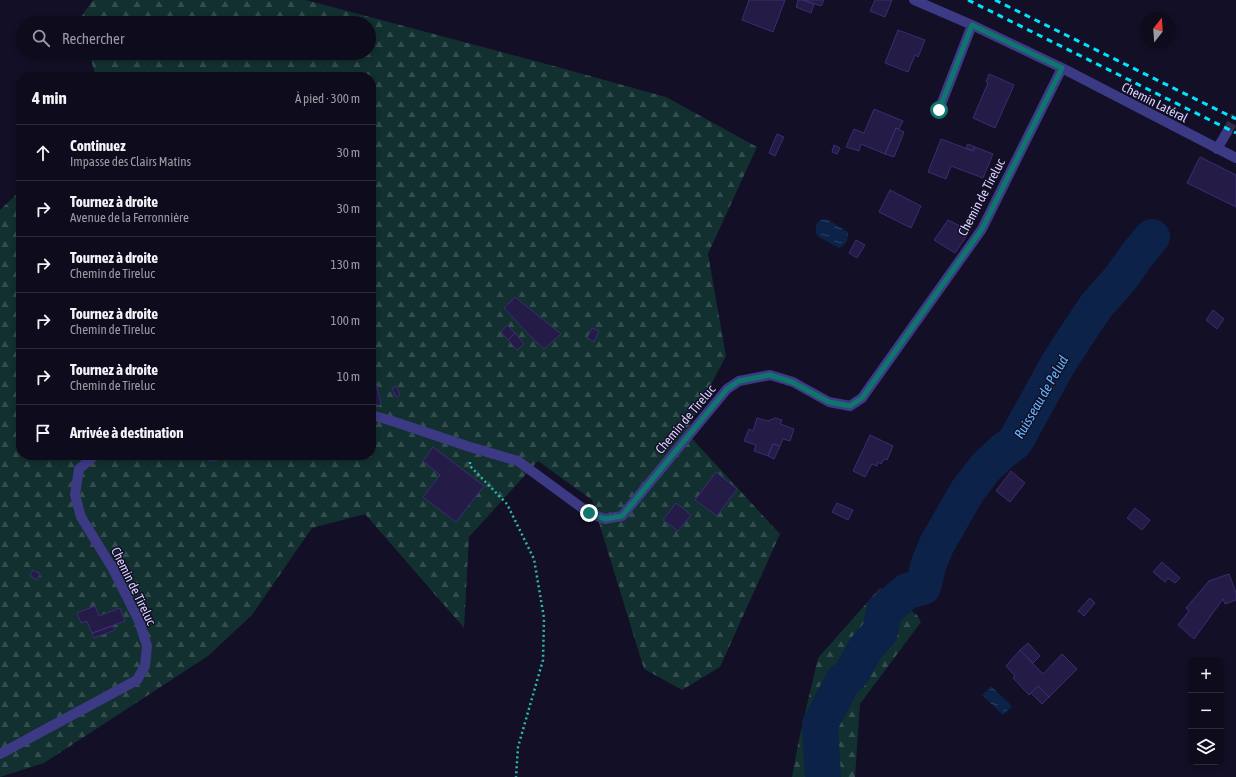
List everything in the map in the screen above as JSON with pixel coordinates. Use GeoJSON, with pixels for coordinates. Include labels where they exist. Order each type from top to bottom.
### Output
{"type":"FeatureCollection","features":[{"type":"Feature","properties":{"kind":"street","name":"Chemin Latéral"},"geometry":{"type":"LineString","coordinates":[[914,0],[972,25],[1062,68],[1236,158]]}},
{"type":"Feature","properties":{"kind":"street"},"geometry":{"type":"LineString","coordinates":[[939,110],[972,25]]}},
{"type":"Feature","properties":{"kind":"street","name":"Chemin de Tireluc"},"geometry":{"type":"LineString","coordinates":[[376,416],[518,461],[589,513],[605,519],[622,516],[727,389],[739,381],[770,375],[792,382],[829,402],[850,406],[862,398],[982,229],[1062,68]]}},
{"type":"Feature","properties":{"kind":"street"},"geometry":{"type":"LineString","coordinates":[[1217,149],[1227,132]]}},
{"type":"Feature","properties":{"kind":"street","name":"Chemin de Tireluc"},"geometry":{"type":"LineString","coordinates":[[0,754],[137,680],[145,666],[147,646],[140,621],[113,569],[81,517],[75,495],[79,469],[89,460]]}},
{"type":"Feature","properties":{"kind":"path"},"geometry":{"type":"LineString","coordinates":[[470,447],[470,466],[507,504],[534,559],[544,618],[543,660],[518,748],[516,777]]}},
{"type":"Feature","properties":{"kind":"green space"},"geometry":{"type":"Polygon","coordinates":[[[93,0],[306,0],[366,16],[82,16],[93,0]]]}},
{"type":"Feature","properties":{"kind":"green space"},"geometry":{"type":"Polygon","coordinates":[[[376,19],[666,97],[757,147],[708,254],[726,356],[686,432],[780,534],[720,667],[682,690],[644,669],[592,500],[538,461],[469,537],[464,628],[365,514],[312,528],[252,615],[208,656],[44,763],[0,777],[0,210],[16,195],[16,460],[376,460],[376,72],[95,72],[91,60],[376,60],[376,19]]]}},
{"type":"Feature","properties":{"kind":"green space"},"geometry":{"type":"Polygon","coordinates":[[[880,588],[917,615],[921,622],[860,704],[855,777],[792,777],[799,739],[818,658],[880,588]]]}},
{"type":"Feature","properties":{"kind":"water"},"geometry":{"type":"Polygon","coordinates":[[[827,219],[848,232],[846,242],[839,248],[819,237],[816,233],[816,225],[820,220],[827,219]]]}},
{"type":"Feature","properties":{"kind":"water"},"geometry":{"type":"Polygon","coordinates":[[[991,686],[1012,706],[1003,715],[982,695],[991,686]]]}},
{"type":"Feature","properties":{"kind":"building"},"geometry":{"type":"Polygon","coordinates":[[[749,0],[785,0],[773,32],[742,20],[749,0]]]}},
{"type":"Feature","properties":{"kind":"building"},"geometry":{"type":"Polygon","coordinates":[[[798,0],[803,0],[814,4],[811,13],[796,7],[798,0]]]}},
{"type":"Feature","properties":{"kind":"building"},"geometry":{"type":"Polygon","coordinates":[[[803,0],[824,0],[821,6],[803,0]]]}},
{"type":"Feature","properties":{"kind":"building"},"geometry":{"type":"Polygon","coordinates":[[[875,0],[892,0],[885,17],[870,11],[875,0]]]}},
{"type":"Feature","properties":{"kind":"building"},"geometry":{"type":"Polygon","coordinates":[[[898,30],[925,40],[918,57],[915,55],[908,72],[885,63],[898,30]]]}},
{"type":"Feature","properties":{"kind":"building"},"geometry":{"type":"Polygon","coordinates":[[[989,74],[1014,85],[995,128],[973,118],[988,83],[986,82],[989,74]]]}},
{"type":"Feature","properties":{"kind":"building"},"geometry":{"type":"Polygon","coordinates":[[[874,109],[903,121],[899,129],[896,128],[885,154],[861,144],[859,151],[846,147],[854,129],[864,133],[874,109]]]}},
{"type":"Feature","properties":{"kind":"building"},"geometry":{"type":"Polygon","coordinates":[[[896,128],[904,132],[894,157],[885,154],[896,128]]]}},
{"type":"Feature","properties":{"kind":"building"},"geometry":{"type":"Polygon","coordinates":[[[777,134],[784,137],[775,156],[769,153],[777,134]]]}},
{"type":"Feature","properties":{"kind":"building"},"geometry":{"type":"Polygon","coordinates":[[[941,139],[973,151],[975,147],[993,154],[983,178],[951,166],[946,179],[928,172],[941,139]]]}},
{"type":"Feature","properties":{"kind":"building"},"geometry":{"type":"Polygon","coordinates":[[[968,144],[975,147],[973,151],[966,148],[968,144]]]}},
{"type":"Feature","properties":{"kind":"building"},"geometry":{"type":"Polygon","coordinates":[[[834,145],[840,148],[837,154],[832,152],[834,145]]]}},
{"type":"Feature","properties":{"kind":"building"},"geometry":{"type":"Polygon","coordinates":[[[1200,157],[1236,175],[1236,207],[1187,183],[1200,157]]]}},
{"type":"Feature","properties":{"kind":"building"},"geometry":{"type":"Polygon","coordinates":[[[890,190],[921,206],[911,228],[879,212],[890,190]]]}},
{"type":"Feature","properties":{"kind":"building"},"geometry":{"type":"Polygon","coordinates":[[[948,220],[970,231],[955,253],[934,240],[948,220]]]}},
{"type":"Feature","properties":{"kind":"building"},"geometry":{"type":"Polygon","coordinates":[[[856,240],[865,245],[857,258],[849,253],[856,240]]]}},
{"type":"Feature","properties":{"kind":"building"},"geometry":{"type":"Polygon","coordinates":[[[515,297],[561,334],[544,349],[504,308],[515,297]]]}},
{"type":"Feature","properties":{"kind":"building"},"geometry":{"type":"Polygon","coordinates":[[[1213,310],[1224,319],[1217,329],[1206,320],[1213,310]]]}},
{"type":"Feature","properties":{"kind":"building"},"geometry":{"type":"Polygon","coordinates":[[[507,325],[515,333],[508,340],[501,332],[507,325]]]}},
{"type":"Feature","properties":{"kind":"building"},"geometry":{"type":"Polygon","coordinates":[[[592,328],[599,331],[594,342],[587,338],[592,328]]]}},
{"type":"Feature","properties":{"kind":"building"},"geometry":{"type":"Polygon","coordinates":[[[515,333],[524,344],[517,350],[508,340],[515,333]]]}},
{"type":"Feature","properties":{"kind":"building"},"geometry":{"type":"Polygon","coordinates":[[[376,382],[381,404],[376,405],[376,382]]]}},
{"type":"Feature","properties":{"kind":"building"},"geometry":{"type":"Polygon","coordinates":[[[396,386],[400,395],[396,397],[392,388],[396,386]]]}},
{"type":"Feature","properties":{"kind":"building"},"geometry":{"type":"Polygon","coordinates":[[[757,418],[768,421],[775,418],[782,420],[780,424],[794,429],[790,441],[783,439],[780,446],[773,444],[768,456],[754,451],[756,445],[744,441],[749,429],[753,431],[757,418]]]}},
{"type":"Feature","properties":{"kind":"building"},"geometry":{"type":"Polygon","coordinates":[[[870,435],[893,446],[887,460],[884,459],[881,464],[878,462],[877,466],[872,464],[865,477],[853,471],[870,435]]]}},
{"type":"Feature","properties":{"kind":"building"},"geometry":{"type":"Polygon","coordinates":[[[773,444],[780,446],[774,459],[768,456],[773,444]]]}},
{"type":"Feature","properties":{"kind":"building"},"geometry":{"type":"Polygon","coordinates":[[[433,447],[484,486],[456,522],[423,497],[440,475],[423,461],[433,447]]]}},
{"type":"Feature","properties":{"kind":"building"},"geometry":{"type":"Polygon","coordinates":[[[1011,471],[1025,483],[1010,502],[996,491],[1011,471]]]}},
{"type":"Feature","properties":{"kind":"building"},"geometry":{"type":"Polygon","coordinates":[[[716,472],[737,489],[717,516],[695,500],[716,472]]]}},
{"type":"Feature","properties":{"kind":"building"},"geometry":{"type":"Polygon","coordinates":[[[676,503],[691,515],[678,531],[663,520],[676,503]]]}},
{"type":"Feature","properties":{"kind":"building"},"geometry":{"type":"Polygon","coordinates":[[[837,503],[853,510],[848,520],[832,512],[837,503]]]}},
{"type":"Feature","properties":{"kind":"building"},"geometry":{"type":"Polygon","coordinates":[[[1135,508],[1150,520],[1142,530],[1127,518],[1135,508]]]}},
{"type":"Feature","properties":{"kind":"building"},"geometry":{"type":"Polygon","coordinates":[[[1162,562],[1180,578],[1175,583],[1168,578],[1165,582],[1153,572],[1162,562]]]}},
{"type":"Feature","properties":{"kind":"building"},"geometry":{"type":"Polygon","coordinates":[[[33,570],[40,574],[37,580],[30,576],[33,570]]]}},
{"type":"Feature","properties":{"kind":"building"},"geometry":{"type":"Polygon","coordinates":[[[1229,574],[1236,593],[1236,600],[1225,604],[1223,599],[1194,639],[1178,625],[1189,611],[1186,608],[1209,581],[1229,574]]]}},
{"type":"Feature","properties":{"kind":"building"},"geometry":{"type":"Polygon","coordinates":[[[1090,598],[1095,603],[1084,616],[1078,611],[1090,598]]]}},
{"type":"Feature","properties":{"kind":"building"},"geometry":{"type":"Polygon","coordinates":[[[95,606],[99,616],[120,608],[125,621],[92,633],[87,621],[81,623],[77,613],[95,606]]]}},
{"type":"Feature","properties":{"kind":"building"},"geometry":{"type":"Polygon","coordinates":[[[113,626],[115,630],[94,638],[92,633],[113,626]]]}},
{"type":"Feature","properties":{"kind":"building"},"geometry":{"type":"Polygon","coordinates":[[[1028,643],[1040,656],[1033,663],[1020,650],[1028,643]]]}},
{"type":"Feature","properties":{"kind":"building"},"geometry":{"type":"Polygon","coordinates":[[[1020,650],[1043,674],[1062,654],[1077,669],[1049,697],[1038,686],[1029,695],[1013,678],[1015,676],[1006,666],[1020,650]]]}},
{"type":"Feature","properties":{"kind":"building"},"geometry":{"type":"Polygon","coordinates":[[[1038,686],[1049,697],[1042,704],[1031,693],[1038,686]]]}},
{"type":"Feature","properties":{"kind":"waterway","name":"Ruisseau de Pelud"},"geometry":{"type":"LineString","coordinates":[[823,777],[820,724],[843,681],[851,674],[866,648],[880,632],[884,611],[907,591],[923,587],[929,563],[937,544],[968,490],[986,467],[1015,442],[1058,364],[1096,306],[1120,279],[1152,237]]}},
{"type":"Feature","properties":{"kind":"tunnel"},"geometry":{"type":"LineString","coordinates":[[1227,132],[1236,116]]}},
{"type":"Feature","properties":{"kind":"railway"},"geometry":{"type":"LineString","coordinates":[[968,0],[1236,133]]}},
{"type":"Feature","properties":{"kind":"railway"},"geometry":{"type":"LineString","coordinates":[[995,0],[1236,119]]}},
{"type":"Feature","properties":{"kind":"route"},"geometry":{"type":"LineString","coordinates":[[589,513],[605,519],[622,516],[727,389],[739,381],[770,375],[792,382],[829,402],[850,406],[862,398],[982,229],[1062,68],[972,25],[939,110]]}}]}
